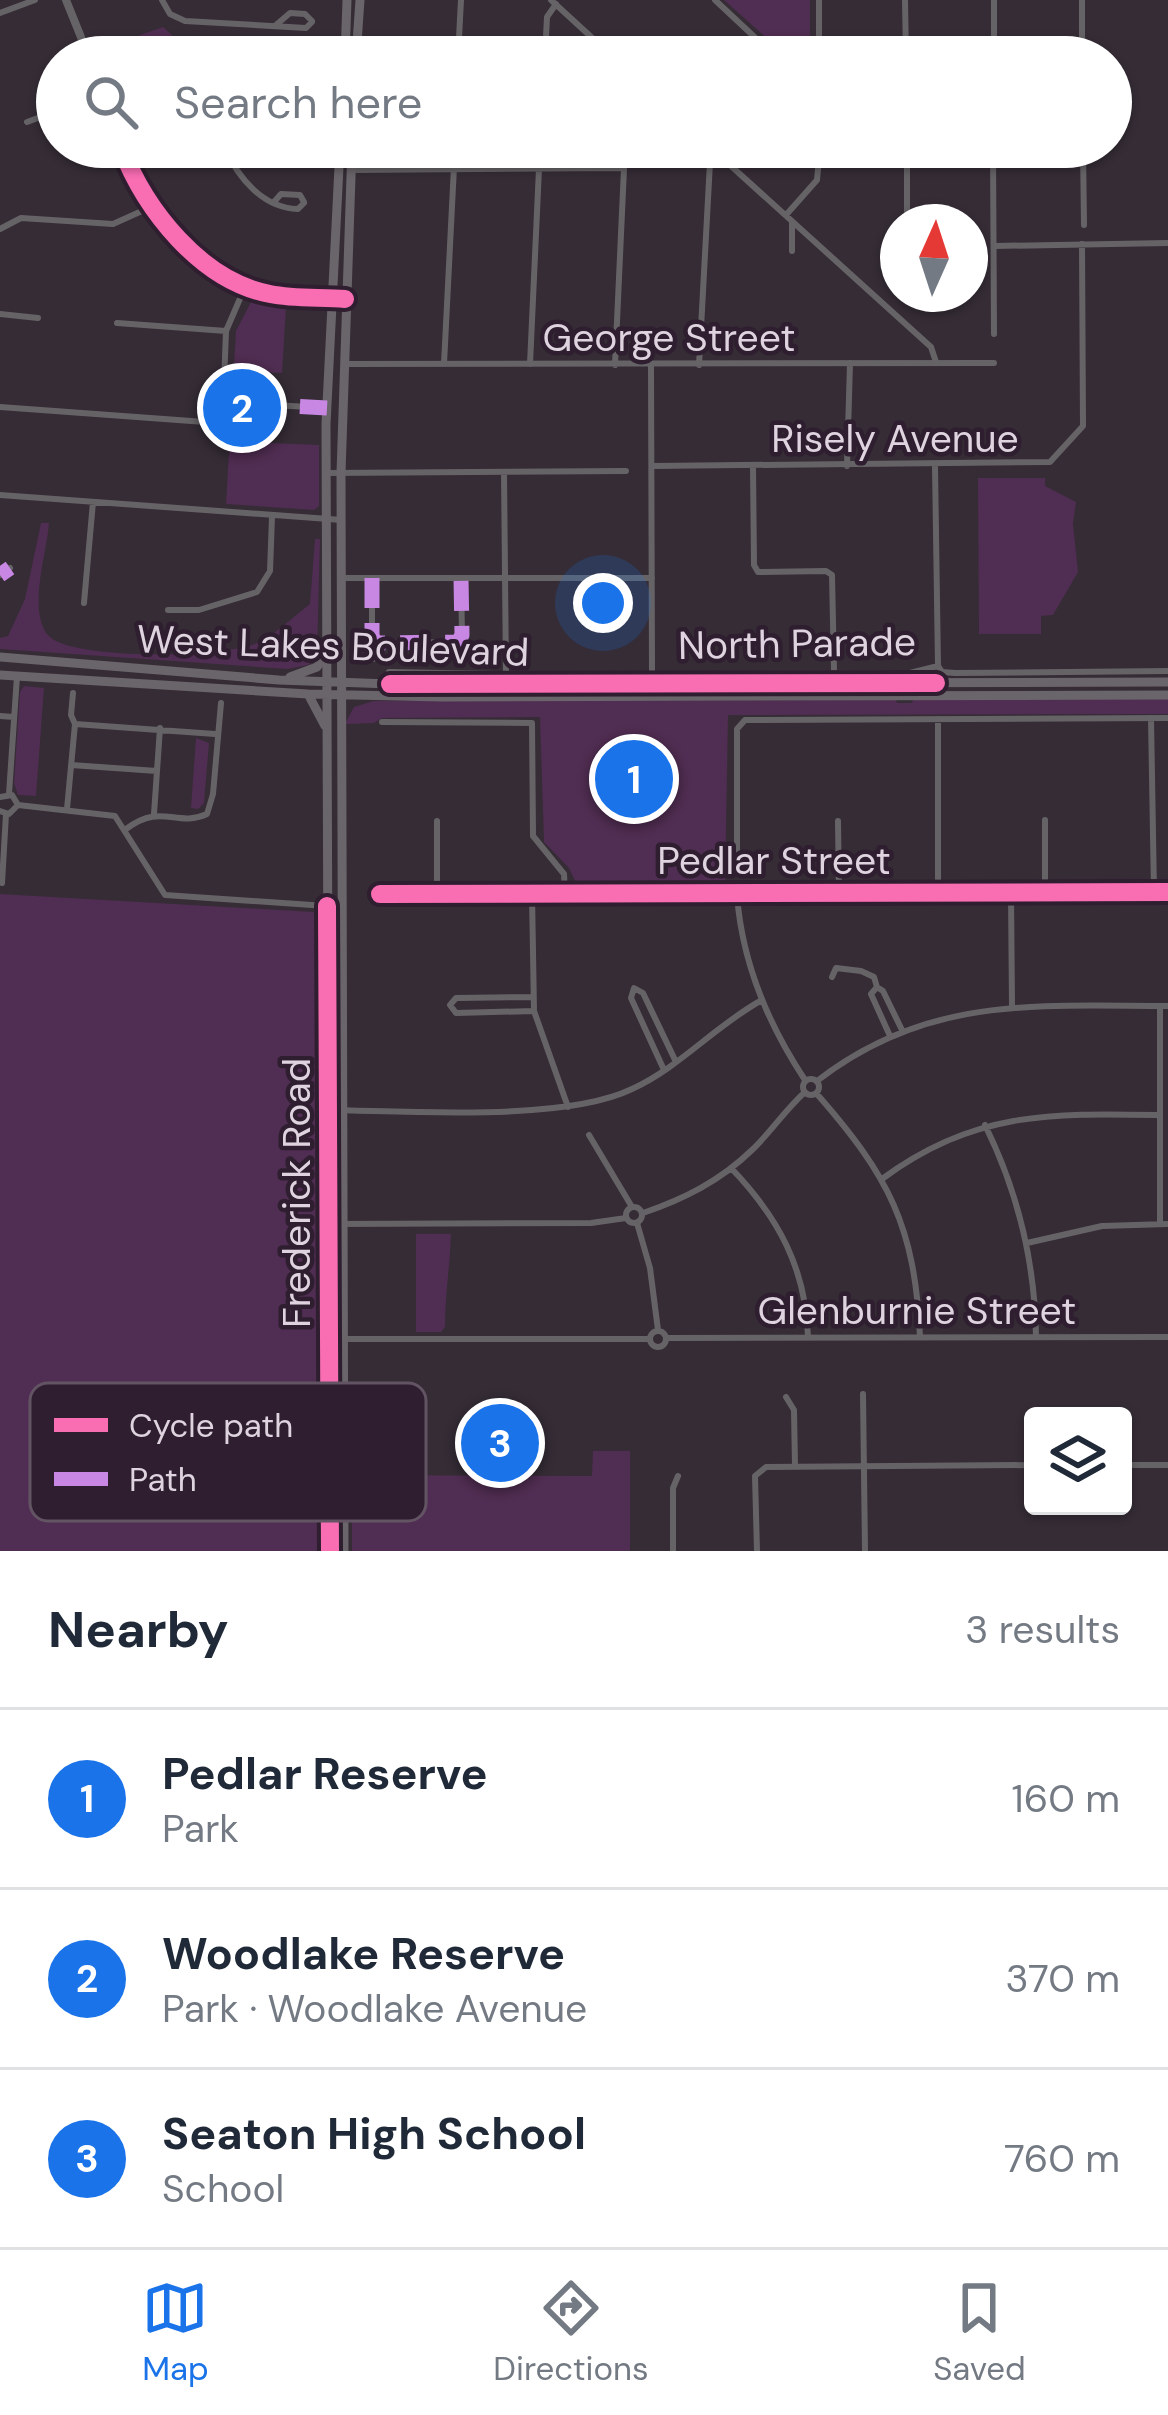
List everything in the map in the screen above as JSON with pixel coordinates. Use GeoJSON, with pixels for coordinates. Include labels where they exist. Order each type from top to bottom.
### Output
{"type":"FeatureCollection","features":[{"type":"Feature","properties":{"kind":"main road"},"geometry":{"type":"LineString","coordinates":[[346,36],[347,0]]}},
{"type":"Feature","properties":{"kind":"main road"},"geometry":{"type":"LineString","coordinates":[[357,36],[360,0]]}},
{"type":"Feature","properties":{"kind":"main road","name":"Frederick Road"},"geometry":{"type":"LineString","coordinates":[[330,1383],[326,472],[339,168]]}},
{"type":"Feature","properties":{"kind":"main road","name":"Frederick Road"},"geometry":{"type":"LineString","coordinates":[[344,1383],[341,473],[351,170]]}},
{"type":"Feature","properties":{"kind":"main road"},"geometry":{"type":"LineString","coordinates":[[279,680],[317,668],[327,652]]}},
{"type":"Feature","properties":{"kind":"main road"},"geometry":{"type":"LineString","coordinates":[[342,656],[361,683]]}},
{"type":"Feature","properties":{"kind":"main road","name":"West Lakes Boulevard"},"geometry":{"type":"LineString","coordinates":[[0,657],[327,682],[373,695],[1168,694]]}},
{"type":"Feature","properties":{"kind":"main road","name":"West Lakes Boulevard"},"geometry":{"type":"LineString","coordinates":[[0,675],[327,694],[361,683],[980,682],[1167,675]]}},
{"type":"Feature","properties":{"kind":"main road"},"geometry":{"type":"LineString","coordinates":[[308,694],[327,731]]}},
{"type":"Feature","properties":{"kind":"main road"},"geometry":{"type":"LineString","coordinates":[[343,719],[350,705],[373,695]]}},
{"type":"Feature","properties":{"kind":"street"},"geometry":{"type":"LineString","coordinates":[[0,13],[35,0]]}},
{"type":"Feature","properties":{"kind":"street"},"geometry":{"type":"LineString","coordinates":[[66,0],[80,36]]}},
{"type":"Feature","properties":{"kind":"street"},"geometry":{"type":"LineString","coordinates":[[162,0],[170,14],[185,21],[306,28],[311,19],[290,13],[277,25]]}},
{"type":"Feature","properties":{"kind":"street"},"geometry":{"type":"LineString","coordinates":[[459,36],[461,0]]}},
{"type":"Feature","properties":{"kind":"street"},"geometry":{"type":"LineString","coordinates":[[715,0],[754,36]]}},
{"type":"Feature","properties":{"kind":"street"},"geometry":{"type":"LineString","coordinates":[[819,0],[819,36]]}},
{"type":"Feature","properties":{"kind":"street"},"geometry":{"type":"LineString","coordinates":[[905,0],[906,36]]}},
{"type":"Feature","properties":{"kind":"street"},"geometry":{"type":"LineString","coordinates":[[994,0],[994,36]]}},
{"type":"Feature","properties":{"kind":"street"},"geometry":{"type":"LineString","coordinates":[[1082,0],[1082,36]]}},
{"type":"Feature","properties":{"kind":"street"},"geometry":{"type":"LineString","coordinates":[[546,36],[553,2],[590,36]]}},
{"type":"Feature","properties":{"kind":"street"},"geometry":{"type":"LineString","coordinates":[[27,122],[36,119]]}},
{"type":"Feature","properties":{"kind":"street"},"geometry":{"type":"LineString","coordinates":[[133,168],[153,206],[212,269],[270,295],[346,299]]}},
{"type":"Feature","properties":{"kind":"street"},"geometry":{"type":"LineString","coordinates":[[235,168],[259,195],[280,208],[298,209],[304,203],[300,195],[281,194],[274,202]]}},
{"type":"Feature","properties":{"kind":"street"},"geometry":{"type":"LineString","coordinates":[[699,365],[710,168]]}},
{"type":"Feature","properties":{"kind":"street"},"geometry":{"type":"LineString","coordinates":[[734,168],[931,346],[936,363]]}},
{"type":"Feature","properties":{"kind":"street"},"geometry":{"type":"LineString","coordinates":[[791,251],[789,218],[817,181],[818,168]]}},
{"type":"Feature","properties":{"kind":"street"},"geometry":{"type":"LineString","coordinates":[[907,168],[907,204]]}},
{"type":"Feature","properties":{"kind":"street"},"geometry":{"type":"LineString","coordinates":[[993,168],[994,334]]}},
{"type":"Feature","properties":{"kind":"street"},"geometry":{"type":"LineString","coordinates":[[1083,168],[1084,225]]}},
{"type":"Feature","properties":{"kind":"street"},"geometry":{"type":"LineString","coordinates":[[530,364],[539,169]]}},
{"type":"Feature","properties":{"kind":"street"},"geometry":{"type":"LineString","coordinates":[[351,170],[624,169],[615,365]]}},
{"type":"Feature","properties":{"kind":"street"},"geometry":{"type":"LineString","coordinates":[[444,364],[454,170]]}},
{"type":"Feature","properties":{"kind":"street"},"geometry":{"type":"LineString","coordinates":[[0,229],[21,218],[113,224],[153,206]]}},
{"type":"Feature","properties":{"kind":"street"},"geometry":{"type":"LineString","coordinates":[[994,246],[1168,243]]}},
{"type":"Feature","properties":{"kind":"street","name":"Risely Avenue"},"geometry":{"type":"LineString","coordinates":[[652,466],[1044,464],[1082,430],[1082,244]]}},
{"type":"Feature","properties":{"kind":"street"},"geometry":{"type":"LineString","coordinates":[[0,407],[205,422],[217,418],[224,410],[226,331],[245,287]]}},
{"type":"Feature","properties":{"kind":"street"},"geometry":{"type":"LineString","coordinates":[[0,314],[38,318]]}},
{"type":"Feature","properties":{"kind":"street"},"geometry":{"type":"LineString","coordinates":[[117,323],[226,331]]}},
{"type":"Feature","properties":{"kind":"street"},"geometry":{"type":"LineString","coordinates":[[848,466],[850,363]]}},
{"type":"Feature","properties":{"kind":"street","name":"George Street"},"geometry":{"type":"LineString","coordinates":[[344,364],[994,363]]}},
{"type":"Feature","properties":{"kind":"street"},"geometry":{"type":"LineString","coordinates":[[651,365],[652,673]]}},
{"type":"Feature","properties":{"kind":"street"},"geometry":{"type":"LineString","coordinates":[[255,404],[327,408]]}},
{"type":"Feature","properties":{"kind":"street"},"geometry":{"type":"LineString","coordinates":[[753,466],[754,565],[758,572],[832,575],[834,671]]}},
{"type":"Feature","properties":{"kind":"street"},"geometry":{"type":"LineString","coordinates":[[935,466],[938,666]]}},
{"type":"Feature","properties":{"kind":"street"},"geometry":{"type":"LineString","coordinates":[[326,472],[626,471]]}},
{"type":"Feature","properties":{"kind":"street"},"geometry":{"type":"LineString","coordinates":[[504,472],[506,675]]}},
{"type":"Feature","properties":{"kind":"street"},"geometry":{"type":"LineString","coordinates":[[0,495],[342,520]]}},
{"type":"Feature","properties":{"kind":"street"},"geometry":{"type":"LineString","coordinates":[[84,603],[93,502]]}},
{"type":"Feature","properties":{"kind":"street"},"geometry":{"type":"LineString","coordinates":[[169,610],[200,610],[257,592],[270,571],[272,516]]}},
{"type":"Feature","properties":{"kind":"street"},"geometry":{"type":"LineString","coordinates":[[0,575],[10,568]]}},
{"type":"Feature","properties":{"kind":"street"},"geometry":{"type":"LineString","coordinates":[[342,578],[652,578]]}},
{"type":"Feature","properties":{"kind":"street"},"geometry":{"type":"LineString","coordinates":[[372,578],[373,659]]}},
{"type":"Feature","properties":{"kind":"street"},"geometry":{"type":"LineString","coordinates":[[461,578],[463,658]]}},
{"type":"Feature","properties":{"kind":"street"},"geometry":{"type":"LineString","coordinates":[[373,638],[377,643],[458,642],[463,635]]}},
{"type":"Feature","properties":{"kind":"street","name":"North Parade"},"geometry":{"type":"LineString","coordinates":[[389,671],[506,675],[922,672],[938,666],[942,672],[1167,675]]}},
{"type":"Feature","properties":{"kind":"street"},"geometry":{"type":"LineString","coordinates":[[390,684],[406,672]]}},
{"type":"Feature","properties":{"kind":"street","name":"North Parade"},"geometry":{"type":"LineString","coordinates":[[971,672],[980,682]]}},
{"type":"Feature","properties":{"kind":"street"},"geometry":{"type":"LineString","coordinates":[[17,676],[4,796],[15,797],[18,806]]}},
{"type":"Feature","properties":{"kind":"street"},"geometry":{"type":"LineString","coordinates":[[67,809],[76,724],[71,715],[73,693]]}},
{"type":"Feature","properties":{"kind":"street"},"geometry":{"type":"LineString","coordinates":[[126,829],[148,814],[199,818],[206,814],[213,794],[221,703]]}},
{"type":"Feature","properties":{"kind":"street"},"geometry":{"type":"LineString","coordinates":[[0,716],[14,717]]}},
{"type":"Feature","properties":{"kind":"street"},"geometry":{"type":"LineString","coordinates":[[1151,718],[1154,892]]}},
{"type":"Feature","properties":{"kind":"street"},"geometry":{"type":"LineString","coordinates":[[737,854],[737,728],[746,720],[1168,718]]}},
{"type":"Feature","properties":{"kind":"street"},"geometry":{"type":"LineString","coordinates":[[938,719],[938,892]]}},
{"type":"Feature","properties":{"kind":"street"},"geometry":{"type":"LineString","coordinates":[[382,722],[532,723],[533,836],[564,874],[565,893]]}},
{"type":"Feature","properties":{"kind":"street"},"geometry":{"type":"LineString","coordinates":[[76,724],[216,734]]}},
{"type":"Feature","properties":{"kind":"street"},"geometry":{"type":"LineString","coordinates":[[154,814],[160,728]]}},
{"type":"Feature","properties":{"kind":"street"},"geometry":{"type":"LineString","coordinates":[[71,765],[157,771]]}},
{"type":"Feature","properties":{"kind":"street"},"geometry":{"type":"LineString","coordinates":[[2,883],[3,812],[18,806],[67,809],[112,814],[165,895],[343,907]]}},
{"type":"Feature","properties":{"kind":"street"},"geometry":{"type":"LineString","coordinates":[[1045,820],[1045,893]]}},
{"type":"Feature","properties":{"kind":"street"},"geometry":{"type":"LineString","coordinates":[[437,821],[437,894]]}},
{"type":"Feature","properties":{"kind":"street"},"geometry":{"type":"LineString","coordinates":[[838,821],[839,893]]}},
{"type":"Feature","properties":{"kind":"street","name":"Pedlar Street"},"geometry":{"type":"LineString","coordinates":[[380,894],[1168,892]]}},
{"type":"Feature","properties":{"kind":"street"},"geometry":{"type":"LineString","coordinates":[[1010,893],[1012,1006]]}},
{"type":"Feature","properties":{"kind":"street"},"geometry":{"type":"LineString","coordinates":[[532,894],[534,1011],[568,1107]]}},
{"type":"Feature","properties":{"kind":"street"},"geometry":{"type":"LineString","coordinates":[[666,1338],[658,1330],[650,1268],[637,1223],[643,1213],[698,1191],[731,1168],[805,1092],[805,1081],[762,1000],[743,943],[737,895]]}},
{"type":"Feature","properties":{"kind":"street"},"geometry":{"type":"LineString","coordinates":[[832,977],[836,968],[874,977],[902,1030]]}},
{"type":"Feature","properties":{"kind":"street"},"geometry":{"type":"LineString","coordinates":[[664,1070],[631,998],[634,988],[643,993],[676,1062]]}},
{"type":"Feature","properties":{"kind":"street"},"geometry":{"type":"LineString","coordinates":[[877,988],[871,994],[890,1036]]}},
{"type":"Feature","properties":{"kind":"street"},"geometry":{"type":"LineString","coordinates":[[533,997],[456,998],[450,1005],[456,1012],[534,1011]]}},
{"type":"Feature","properties":{"kind":"street"},"geometry":{"type":"LineString","coordinates":[[329,1110],[568,1107],[628,1092],[762,1000]]}},
{"type":"Feature","properties":{"kind":"street"},"geometry":{"type":"LineString","coordinates":[[805,1081],[817,1082],[852,1056],[902,1030],[959,1013],[1012,1006],[1164,1006],[1160,1115],[1164,1224],[1102,1226],[1028,1244]]}},
{"type":"Feature","properties":{"kind":"street"},"geometry":{"type":"LineString","coordinates":[[816,1093],[817,1082]]}},
{"type":"Feature","properties":{"kind":"street"},"geometry":{"type":"LineString","coordinates":[[805,1092],[816,1093],[852,1134],[883,1178],[904,1221],[917,1281],[920,1337]]}},
{"type":"Feature","properties":{"kind":"street"},"geometry":{"type":"LineString","coordinates":[[883,1178],[918,1152],[985,1124],[1032,1117],[1160,1115]]}},
{"type":"Feature","properties":{"kind":"street"},"geometry":{"type":"LineString","coordinates":[[985,1124],[1007,1171],[1028,1244],[1036,1337]]}},
{"type":"Feature","properties":{"kind":"street"},"geometry":{"type":"LineString","coordinates":[[589,1135],[632,1208],[643,1213]]}},
{"type":"Feature","properties":{"kind":"street"},"geometry":{"type":"LineString","coordinates":[[731,1168],[786,1238],[801,1278],[808,1337]]}},
{"type":"Feature","properties":{"kind":"street"},"geometry":{"type":"LineString","coordinates":[[626,1218],[632,1208]]}},
{"type":"Feature","properties":{"kind":"street"},"geometry":{"type":"LineString","coordinates":[[330,1224],[591,1223],[626,1218],[637,1223]]}},
{"type":"Feature","properties":{"kind":"street"},"geometry":{"type":"LineString","coordinates":[[330,1339],[649,1339],[658,1330]]}},
{"type":"Feature","properties":{"kind":"street","name":"Glenburnie Street"},"geometry":{"type":"LineString","coordinates":[[649,1339],[658,1347],[666,1338],[1168,1336]]}},
{"type":"Feature","properties":{"kind":"street"},"geometry":{"type":"LineString","coordinates":[[863,1394],[866,1551]]}},
{"type":"Feature","properties":{"kind":"street"},"geometry":{"type":"LineString","coordinates":[[786,1397],[794,1410],[795,1466]]}},
{"type":"Feature","properties":{"kind":"street"},"geometry":{"type":"LineString","coordinates":[[757,1551],[755,1476],[766,1467],[1024,1465]]}},
{"type":"Feature","properties":{"kind":"street"},"geometry":{"type":"LineString","coordinates":[[1132,1465],[1168,1465]]}},
{"type":"Feature","properties":{"kind":"street"},"geometry":{"type":"LineString","coordinates":[[673,1551],[673,1488],[678,1476]]}},
{"type":"Feature","properties":{"kind":"shaded area"},"geometry":{"type":"Polygon","coordinates":[[[724,0],[810,0],[810,36],[764,36],[724,0]]]}},
{"type":"Feature","properties":{"kind":"shaded area"},"geometry":{"type":"Polygon","coordinates":[[[163,27],[172,35],[172,36],[138,36],[163,27]]]}},
{"type":"Feature","properties":{"kind":"shaded area"},"geometry":{"type":"Polygon","coordinates":[[[252,300],[286,307],[282,373],[254,372],[250,442],[319,445],[319,506],[314,510],[226,504],[236,331],[252,300]]]}},
{"type":"Feature","properties":{"kind":"shaded area"},"geometry":{"type":"Polygon","coordinates":[[[978,478],[1045,478],[1045,486],[1076,502],[1073,524],[1078,572],[1053,615],[1041,616],[1041,634],[979,634],[978,478]]]}},
{"type":"Feature","properties":{"kind":"shaded area"},"geometry":{"type":"Polygon","coordinates":[[[41,523],[49,523],[39,595],[47,634],[60,643],[113,653],[214,652],[257,643],[310,604],[315,539],[320,539],[317,656],[308,665],[288,669],[0,649],[0,638],[8,636],[25,599],[41,523]]]}},
{"type":"Feature","properties":{"kind":"shaded area"},"geometry":{"type":"Polygon","coordinates":[[[24,686],[44,688],[36,796],[18,795],[14,783],[24,686]]]}},
{"type":"Feature","properties":{"kind":"shaded area"},"geometry":{"type":"Polygon","coordinates":[[[1168,699],[1168,714],[728,715],[725,883],[577,885],[569,868],[544,842],[540,717],[382,718],[374,723],[345,724],[354,707],[373,701],[1168,699]]]}},
{"type":"Feature","properties":{"kind":"shaded area"},"geometry":{"type":"Polygon","coordinates":[[[196,738],[209,743],[204,803],[198,809],[191,808],[196,738]]]}},
{"type":"Feature","properties":{"kind":"shaded area"},"geometry":{"type":"Polygon","coordinates":[[[0,894],[314,912],[319,916],[323,1383],[30,1383],[30,1521],[324,1521],[324,1551],[0,1551],[0,894]]]}},
{"type":"Feature","properties":{"kind":"shaded area"},"geometry":{"type":"Polygon","coordinates":[[[416,1234],[451,1234],[441,1332],[416,1332],[416,1234]]]}},
{"type":"Feature","properties":{"kind":"shaded area"},"geometry":{"type":"Polygon","coordinates":[[[593,1451],[630,1451],[630,1551],[352,1551],[352,1521],[426,1521],[426,1475],[592,1476],[593,1451]]]}},
{"type":"Feature","properties":{"kind":"marked path"},"geometry":{"type":"LineString","coordinates":[[255,404],[327,408]]}},
{"type":"Feature","properties":{"kind":"marked path"},"geometry":{"type":"LineString","coordinates":[[0,575],[10,568]]}},
{"type":"Feature","properties":{"kind":"marked path"},"geometry":{"type":"LineString","coordinates":[[372,578],[372,637],[377,643],[458,642],[462,635],[461,578]]}},
{"type":"Feature","properties":{"kind":"cycle path"},"geometry":{"type":"LineString","coordinates":[[130,168],[160,218],[221,274],[270,294],[345,299]]}},
{"type":"Feature","properties":{"kind":"cycle path"},"geometry":{"type":"LineString","coordinates":[[390,684],[936,683]]}},
{"type":"Feature","properties":{"kind":"cycle path"},"geometry":{"type":"LineString","coordinates":[[380,894],[1168,892]]}},
{"type":"Feature","properties":{"kind":"cycle path"},"geometry":{"type":"LineString","coordinates":[[327,906],[329,1383]]}},
{"type":"Feature","properties":{"kind":"cycle path"},"geometry":{"type":"LineString","coordinates":[[330,1521],[330,1551]]}},
{"type":"Feature","properties":{"kind":"place","name":"Woodlake Reserve"},"geometry":{"type":"Point","coordinates":[242,408]}},
{"type":"Feature","properties":{"kind":"place","name":"Pedlar Reserve"},"geometry":{"type":"Point","coordinates":[634,779]}},
{"type":"Feature","properties":{"kind":"place","name":"Seaton High School"},"geometry":{"type":"Point","coordinates":[500,1443]}}]}
